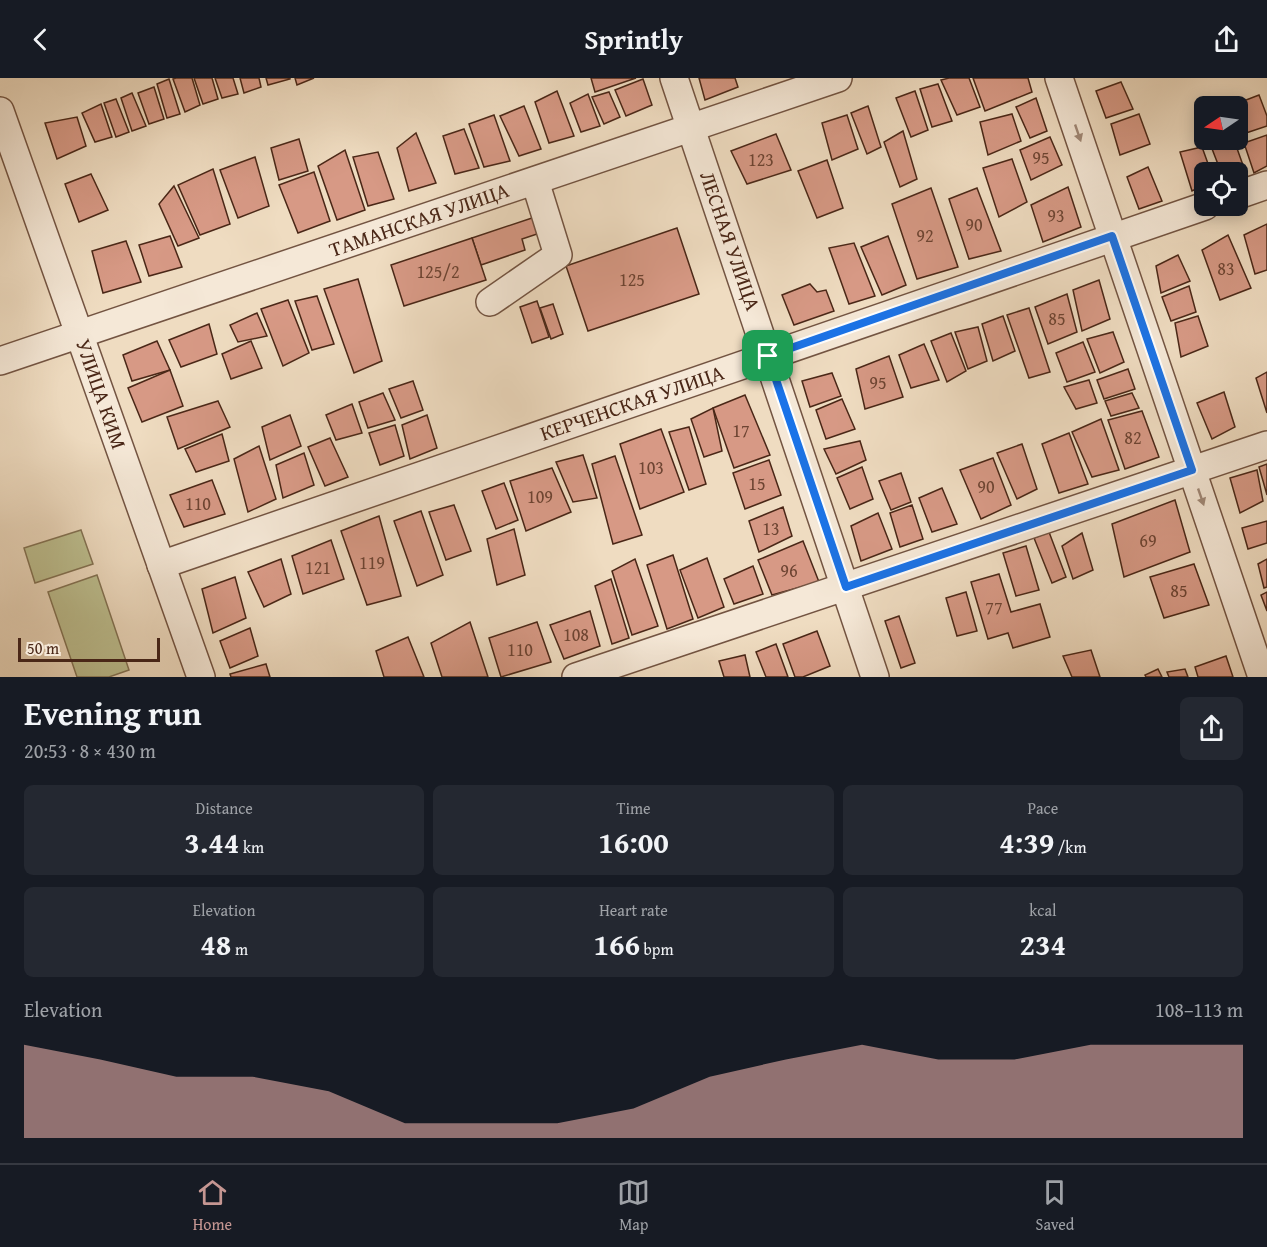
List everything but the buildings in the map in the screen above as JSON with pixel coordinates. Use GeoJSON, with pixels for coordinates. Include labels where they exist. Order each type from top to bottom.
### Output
{"type":"FeatureCollection","features":[{"type":"Feature","properties":{"kind":"street","name":"ЛЕСНАЯ УЛИЦА"},"geometry":{"type":"LineString","coordinates":[[674,78],[875,677]]}},
{"type":"Feature","properties":{"kind":"street","name":"ТАМАНСКАЯ УЛИЦА"},"geometry":{"type":"LineString","coordinates":[[0,361],[838,78]]}},
{"type":"Feature","properties":{"kind":"street"},"geometry":{"type":"LineString","coordinates":[[1059,78],[1262,677]]}},
{"type":"Feature","properties":{"kind":"street","name":"УЛИЦА КИМ"},"geometry":{"type":"LineString","coordinates":[[0,111],[201,677]]}},
{"type":"Feature","properties":{"kind":"street"},"geometry":{"type":"LineString","coordinates":[[490,302],[558,255],[535,181]]}},
{"type":"Feature","properties":{"kind":"street"},"geometry":{"type":"LineString","coordinates":[[1248,192],[1267,185]]}},
{"type":"Feature","properties":{"kind":"street","name":"КЕРЧЕНСКАЯ УЛИЦА"},"geometry":{"type":"LineString","coordinates":[[161,565],[1194,210]]}},
{"type":"Feature","properties":{"kind":"street"},"geometry":{"type":"LineString","coordinates":[[576,677],[1267,445]]}},
{"type":"Feature","properties":{"kind":"green space"},"geometry":{"type":"Polygon","coordinates":[[[81,530],[93,564],[35,583],[24,548],[81,530]]]}},
{"type":"Feature","properties":{"kind":"green space"},"geometry":{"type":"Polygon","coordinates":[[[97,575],[129,670],[109,677],[77,677],[48,592],[97,575]]]}},
{"type":"Feature","properties":{"kind":"route"},"geometry":{"type":"LineString","coordinates":[[1112,236],[1192,470],[846,587],[768,356],[1112,236]]}}]}
